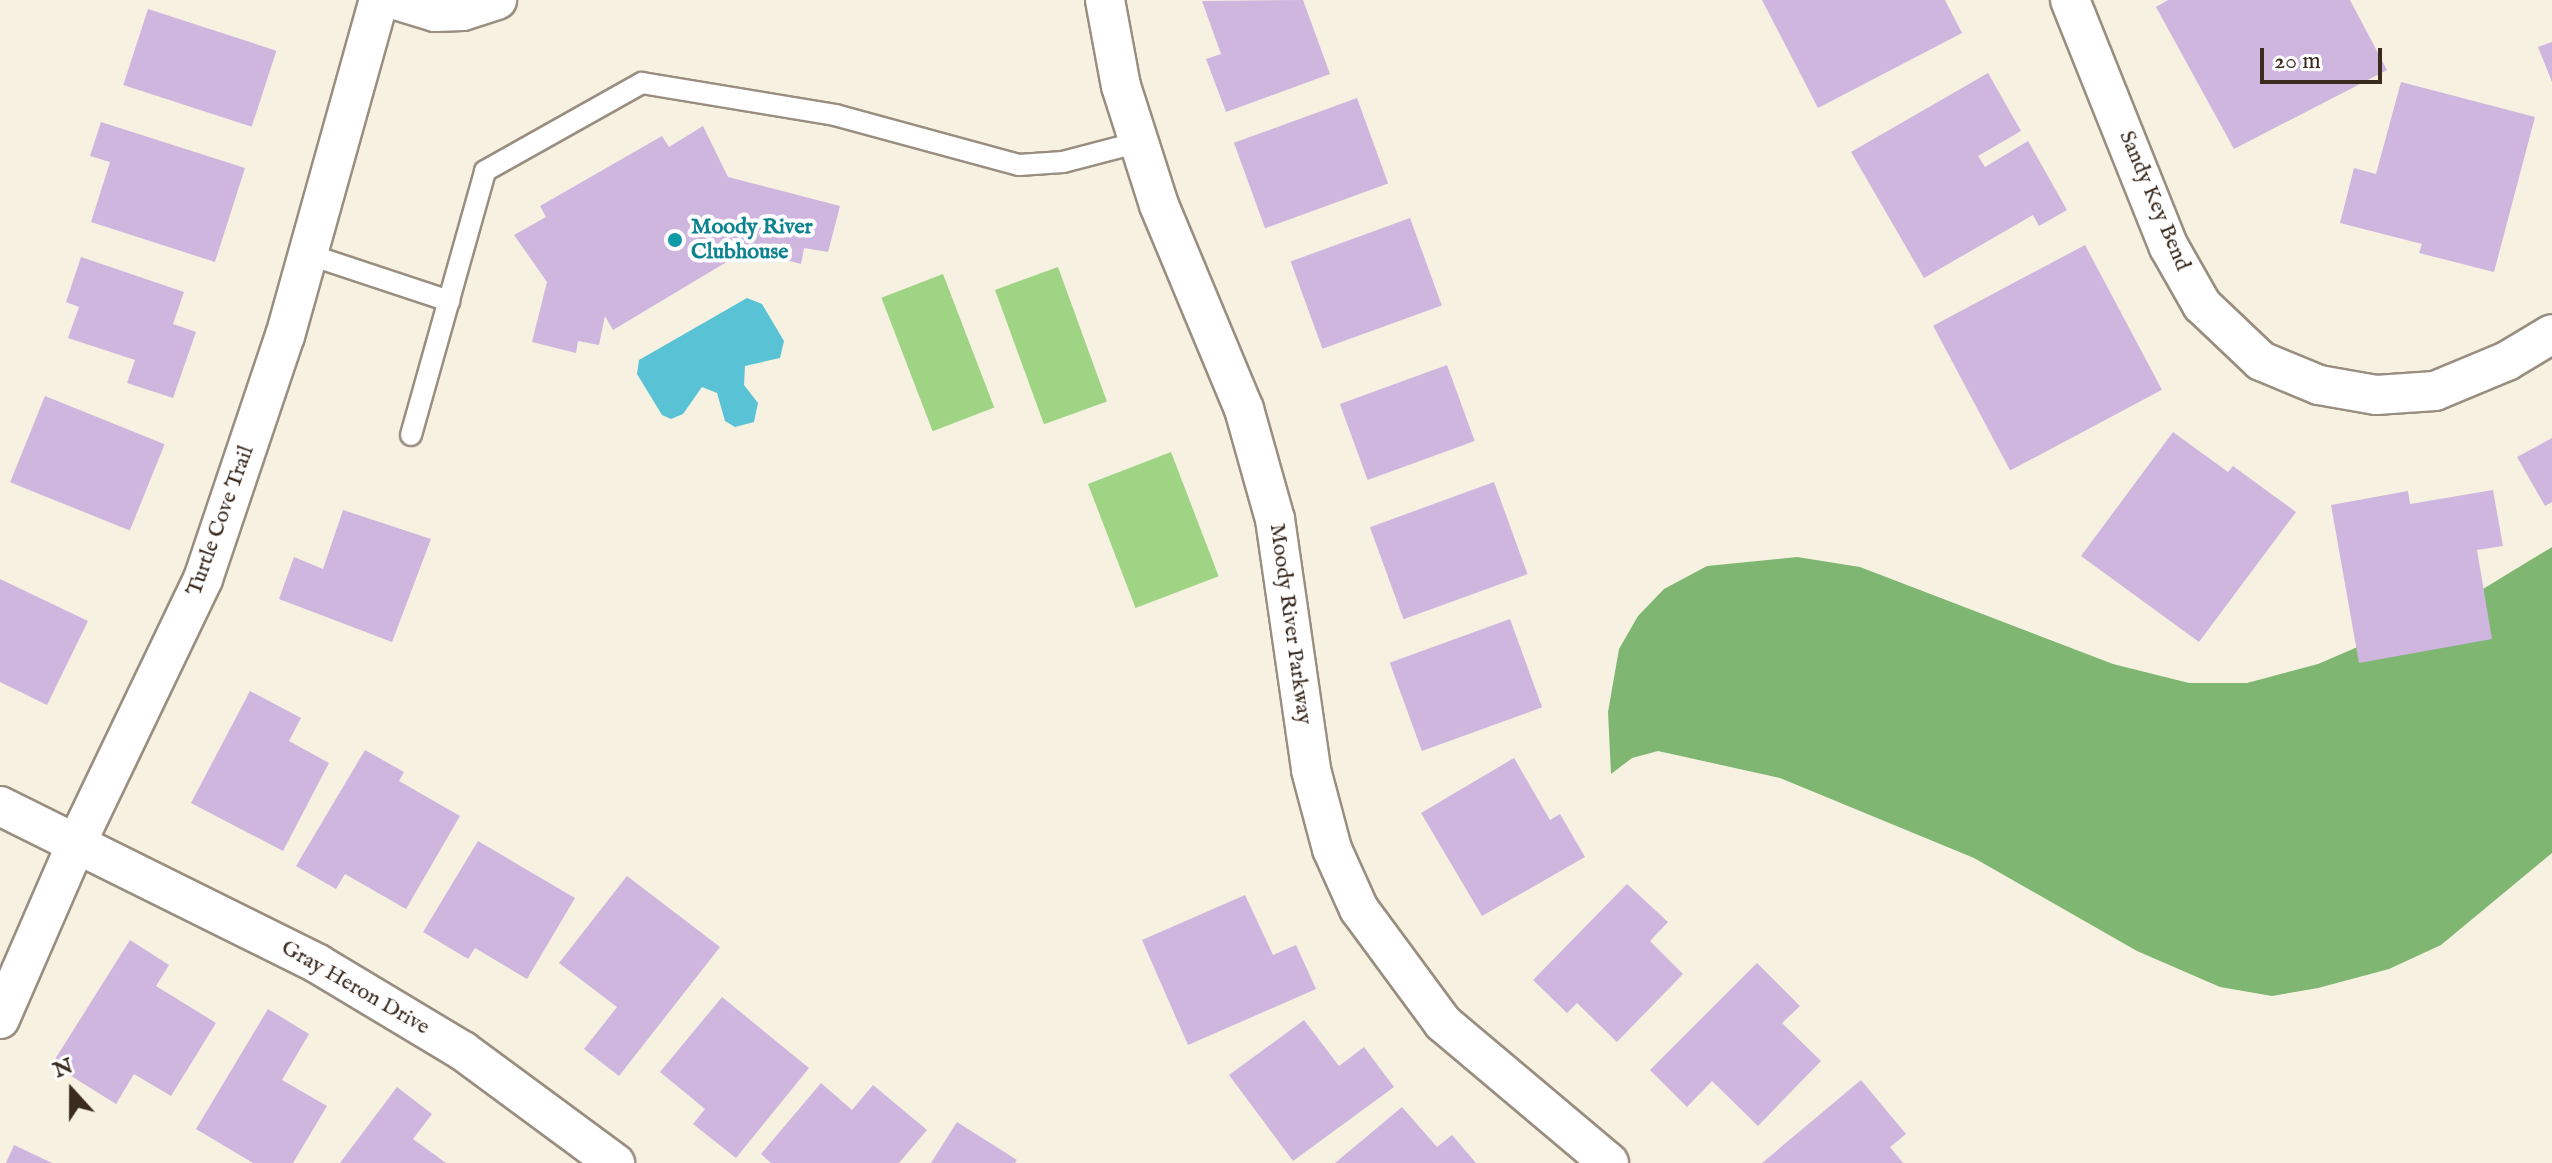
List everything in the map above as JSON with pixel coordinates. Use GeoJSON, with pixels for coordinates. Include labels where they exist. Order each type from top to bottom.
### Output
{"type":"FeatureCollection","features":[{"type":"Feature","properties":{"kind":"street","name":"Turtle Cove Trail"},"geometry":{"type":"LineString","coordinates":[[0,1019],[77,842],[203,579],[285,336],[379,0]]}},
{"type":"Feature","properties":{"kind":"street"},"geometry":{"type":"LineString","coordinates":[[396,0],[435,12],[463,11],[497,0]]}},
{"type":"Feature","properties":{"kind":"street","name":"Moody River Parkway"},"geometry":{"type":"LineString","coordinates":[[1105,0],[1121,86],[1139,142],[1248,423],[1275,519],[1311,770],[1332,849],[1354,897],[1443,1023],[1602,1161]]}},
{"type":"Feature","properties":{"kind":"street","name":"Sandy Key Bend"},"geometry":{"type":"LineString","coordinates":[[2070,0],[2169,247],[2202,305],[2261,361],[2319,385],[2376,395],[2435,391],[2507,361],[2552,334]]}},
{"type":"Feature","properties":{"kind":"street","name":"Gray Heron Drive"},"geometry":{"type":"LineString","coordinates":[[0,806],[331,972],[463,1051],[615,1163]]}},
{"type":"Feature","properties":{"kind":"lane"},"geometry":{"type":"LineString","coordinates":[[411,435],[485,171],[642,83],[835,115],[1019,165],[1063,162],[1139,142]]}},
{"type":"Feature","properties":{"kind":"lane"},"geometry":{"type":"LineString","coordinates":[[307,254],[449,301]]}},
{"type":"Feature","properties":{"kind":"green space"},"geometry":{"type":"Polygon","coordinates":[[[1058,267],[1107,401],[1044,424],[995,290],[1058,267]]]}},
{"type":"Feature","properties":{"kind":"green space"},"geometry":{"type":"Polygon","coordinates":[[[943,274],[994,408],[933,431],[881,298],[943,274]]]}},
{"type":"Feature","properties":{"kind":"green space"},"geometry":{"type":"Polygon","coordinates":[[[1171,452],[1219,576],[1136,608],[1088,484],[1171,452]]]}},
{"type":"Feature","properties":{"kind":"green space"},"geometry":{"type":"Polygon","coordinates":[[[2552,547],[2552,853],[2441,945],[2389,969],[2318,988],[2272,996],[2220,987],[2137,951],[1974,858],[1780,778],[1658,751],[1632,758],[1611,774],[1608,712],[1619,649],[1638,616],[1664,589],[1707,566],[1797,557],[1860,567],[2113,664],[2189,683],[2247,683],[2318,664],[2460,603],[2552,547]]]}},
{"type":"Feature","properties":{"kind":"water"},"geometry":{"type":"Polygon","coordinates":[[[747,298],[762,304],[784,341],[780,358],[745,366],[744,385],[758,403],[754,422],[735,427],[725,421],[717,393],[702,387],[683,414],[671,419],[662,415],[637,374],[639,360],[747,298]]]}},
{"type":"Feature","properties":{"kind":"building"},"geometry":{"type":"Polygon","coordinates":[[[1303,0],[1330,74],[1226,112],[1206,59],[1221,54],[1202,1],[1303,0]]]}},
{"type":"Feature","properties":{"kind":"building"},"geometry":{"type":"Polygon","coordinates":[[[1762,0],[1945,0],[1962,33],[1818,108],[1762,0]]]}},
{"type":"Feature","properties":{"kind":"building"},"geometry":{"type":"Polygon","coordinates":[[[2168,0],[2350,0],[2387,70],[2234,149],[2156,7],[2168,0]]]}},
{"type":"Feature","properties":{"kind":"building"},"geometry":{"type":"Polygon","coordinates":[[[148,9],[276,51],[252,127],[123,85],[148,9]]]}},
{"type":"Feature","properties":{"kind":"building"},"geometry":{"type":"Polygon","coordinates":[[[2552,42],[2552,82],[2538,47],[2552,42]]]}},
{"type":"Feature","properties":{"kind":"building"},"geometry":{"type":"Polygon","coordinates":[[[1988,73],[2021,131],[1978,156],[1985,167],[2028,141],[2067,210],[2039,226],[2033,215],[1924,278],[1851,152],[1988,73]]]}},
{"type":"Feature","properties":{"kind":"building"},"geometry":{"type":"Polygon","coordinates":[[[2401,82],[2535,117],[2494,272],[2419,253],[2422,244],[2340,223],[2354,168],[2376,174],[2401,82]]]}},
{"type":"Feature","properties":{"kind":"building"},"geometry":{"type":"Polygon","coordinates":[[[1357,98],[1388,184],[1265,228],[1234,143],[1357,98]]]}},
{"type":"Feature","properties":{"kind":"building"},"geometry":{"type":"Polygon","coordinates":[[[101,122],[245,168],[215,262],[91,222],[110,162],[90,156],[101,122]]]}},
{"type":"Feature","properties":{"kind":"building","name":"Moody River Clubhouse"},"geometry":{"type":"Polygon","coordinates":[[[703,126],[728,177],[840,206],[828,252],[804,248],[801,264],[729,245],[740,254],[613,330],[605,316],[599,345],[578,341],[576,353],[532,342],[547,282],[514,235],[546,217],[540,206],[662,136],[669,147],[703,126]]]}},
{"type":"Feature","properties":{"kind":"building"},"geometry":{"type":"Polygon","coordinates":[[[1410,218],[1442,305],[1322,349],[1291,261],[1410,218]]]}},
{"type":"Feature","properties":{"kind":"building"},"geometry":{"type":"Polygon","coordinates":[[[2085,245],[2162,390],[2010,471],[1933,326],[2085,245]]]}},
{"type":"Feature","properties":{"kind":"building"},"geometry":{"type":"Polygon","coordinates":[[[81,257],[184,292],[173,324],[196,332],[173,398],[127,383],[135,360],[68,338],[79,307],[66,302],[81,257]]]}},
{"type":"Feature","properties":{"kind":"building"},"geometry":{"type":"Polygon","coordinates":[[[1447,365],[1475,441],[1368,480],[1340,404],[1447,365]]]}},
{"type":"Feature","properties":{"kind":"building"},"geometry":{"type":"Polygon","coordinates":[[[45,396],[165,444],[130,531],[10,482],[45,396]]]}},
{"type":"Feature","properties":{"kind":"building"},"geometry":{"type":"Polygon","coordinates":[[[2173,432],[2228,472],[2233,466],[2296,512],[2199,642],[2081,556],[2173,432]]]}},
{"type":"Feature","properties":{"kind":"building"},"geometry":{"type":"Polygon","coordinates":[[[2552,438],[2552,502],[2545,506],[2517,457],[2552,438]]]}},
{"type":"Feature","properties":{"kind":"building"},"geometry":{"type":"Polygon","coordinates":[[[1494,482],[1528,574],[1403,619],[1370,527],[1494,482]]]}},
{"type":"Feature","properties":{"kind":"building"},"geometry":{"type":"Polygon","coordinates":[[[2493,490],[2503,546],[2477,550],[2492,639],[2359,663],[2331,505],[2408,491],[2410,504],[2493,490]]]}},
{"type":"Feature","properties":{"kind":"building"},"geometry":{"type":"Polygon","coordinates":[[[343,510],[431,539],[392,642],[279,599],[294,557],[323,569],[343,510]]]}},
{"type":"Feature","properties":{"kind":"building"},"geometry":{"type":"Polygon","coordinates":[[[0,579],[88,621],[47,705],[0,682],[0,579]]]}},
{"type":"Feature","properties":{"kind":"building"},"geometry":{"type":"Polygon","coordinates":[[[1510,619],[1542,707],[1422,751],[1390,663],[1510,619]]]}},
{"type":"Feature","properties":{"kind":"building"},"geometry":{"type":"Polygon","coordinates":[[[250,691],[301,718],[289,741],[329,763],[283,851],[191,803],[250,691]]]}},
{"type":"Feature","properties":{"kind":"building"},"geometry":{"type":"Polygon","coordinates":[[[365,750],[404,772],[399,781],[460,816],[406,909],[345,874],[336,889],[296,866],[365,750]]]}},
{"type":"Feature","properties":{"kind":"building"},"geometry":{"type":"Polygon","coordinates":[[[1514,758],[1550,820],[1560,814],[1585,857],[1482,916],[1421,813],[1514,758]]]}},
{"type":"Feature","properties":{"kind":"building"},"geometry":{"type":"Polygon","coordinates":[[[478,841],[575,898],[527,979],[475,948],[468,959],[423,932],[478,841]]]}},
{"type":"Feature","properties":{"kind":"building"},"geometry":{"type":"Polygon","coordinates":[[[627,876],[720,947],[619,1076],[584,1049],[617,1007],[559,963],[627,876]]]}},
{"type":"Feature","properties":{"kind":"building"},"geometry":{"type":"Polygon","coordinates":[[[1627,884],[1668,922],[1650,941],[1683,974],[1617,1042],[1577,1003],[1567,1013],[1533,980],[1627,884]]]}},
{"type":"Feature","properties":{"kind":"building"},"geometry":{"type":"Polygon","coordinates":[[[1245,895],[1273,955],[1296,945],[1316,989],[1188,1045],[1142,940],[1245,895]]]}},
{"type":"Feature","properties":{"kind":"building"},"geometry":{"type":"Polygon","coordinates":[[[130,940],[169,965],[156,986],[216,1023],[171,1096],[134,1074],[116,1104],[52,1064],[130,940]]]}},
{"type":"Feature","properties":{"kind":"building"},"geometry":{"type":"Polygon","coordinates":[[[1757,963],[1800,1006],[1782,1023],[1821,1061],[1758,1126],[1712,1081],[1687,1107],[1650,1070],[1757,963]]]}},
{"type":"Feature","properties":{"kind":"building"},"geometry":{"type":"Polygon","coordinates":[[[722,997],[809,1068],[736,1158],[693,1124],[705,1109],[660,1072],[722,997]]]}},
{"type":"Feature","properties":{"kind":"building"},"geometry":{"type":"Polygon","coordinates":[[[268,1009],[309,1034],[282,1080],[327,1106],[293,1163],[253,1163],[196,1129],[268,1009]]]}},
{"type":"Feature","properties":{"kind":"building"},"geometry":{"type":"Polygon","coordinates":[[[1304,1020],[1339,1066],[1364,1047],[1394,1087],[1293,1161],[1229,1075],[1304,1020]]]}},
{"type":"Feature","properties":{"kind":"building"},"geometry":{"type":"Polygon","coordinates":[[[1861,1080],[1906,1134],[1890,1147],[1903,1163],[1762,1163],[1861,1080]]]}},
{"type":"Feature","properties":{"kind":"building"},"geometry":{"type":"Polygon","coordinates":[[[821,1083],[852,1110],[873,1085],[927,1130],[899,1163],[771,1163],[761,1154],[821,1083]]]}},
{"type":"Feature","properties":{"kind":"building"},"geometry":{"type":"Polygon","coordinates":[[[397,1087],[432,1114],[413,1139],[446,1163],[340,1163],[397,1087]]]}},
{"type":"Feature","properties":{"kind":"building"},"geometry":{"type":"Polygon","coordinates":[[[1402,1107],[1437,1147],[1452,1135],[1476,1163],[1335,1163],[1402,1107]]]}},
{"type":"Feature","properties":{"kind":"building"},"geometry":{"type":"Polygon","coordinates":[[[957,1122],[1017,1160],[1015,1163],[931,1163],[957,1122]]]}},
{"type":"Feature","properties":{"kind":"building"},"geometry":{"type":"Polygon","coordinates":[[[14,1145],[52,1163],[6,1163],[14,1145]]]}},
{"type":"Feature","properties":{"kind":"place","name":"Moody River Clubhouse"},"geometry":{"type":"Point","coordinates":[675,240]}}]}
